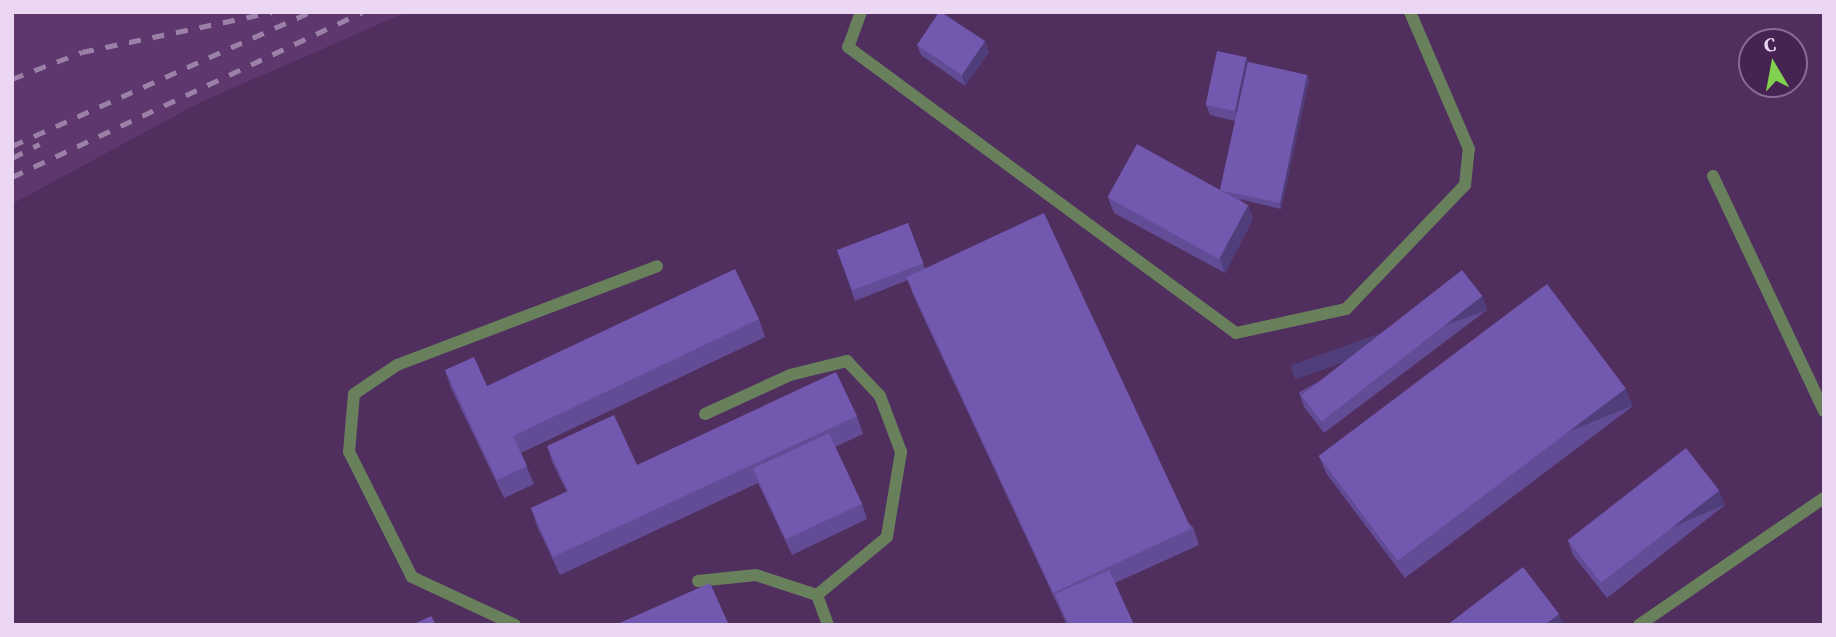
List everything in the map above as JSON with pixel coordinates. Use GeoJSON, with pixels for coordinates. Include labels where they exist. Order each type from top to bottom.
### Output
{"type":"FeatureCollection","features":[{"type":"Feature","properties":{"kind":"lane"},"geometry":{"type":"LineString","coordinates":[[861,12],[848,47],[1236,333],[1346,309],[1465,185],[1469,149],[1410,12]]}},
{"type":"Feature","properties":{"kind":"lane"},"geometry":{"type":"LineString","coordinates":[[1713,176],[1824,411]]}},
{"type":"Feature","properties":{"kind":"lane"},"geometry":{"type":"LineString","coordinates":[[515,625],[412,577],[349,452],[354,394],[397,365],[657,266]]}},
{"type":"Feature","properties":{"kind":"lane"},"geometry":{"type":"LineString","coordinates":[[705,414],[790,375],[847,360],[880,396],[901,452],[887,537],[817,596]]}},
{"type":"Feature","properties":{"kind":"lane"},"geometry":{"type":"LineString","coordinates":[[1639,625],[1824,498]]}},
{"type":"Feature","properties":{"kind":"lane"},"geometry":{"type":"LineString","coordinates":[[698,581],[757,575],[817,596],[828,625]]}},
{"type":"Feature","properties":{"kind":"shaded area"},"geometry":{"type":"Polygon","coordinates":[[[12,12],[407,12],[199,103],[12,204],[12,12]]]}},
{"type":"Feature","properties":{"kind":"building"},"geometry":{"type":"Polygon","coordinates":[[[939,12],[985,41],[962,75],[917,45],[939,12]]]}},
{"type":"Feature","properties":{"kind":"building"},"geometry":{"type":"Polygon","coordinates":[[[1217,51],[1246,57],[1235,111],[1206,105],[1217,51]]]}},
{"type":"Feature","properties":{"kind":"building"},"geometry":{"type":"Polygon","coordinates":[[[1248,62],[1307,75],[1280,203],[1220,190],[1248,62]]]}},
{"type":"Feature","properties":{"kind":"building"},"geometry":{"type":"Polygon","coordinates":[[[1137,144],[1248,206],[1219,259],[1107,197],[1137,144]]]}},
{"type":"Feature","properties":{"kind":"building"},"geometry":{"type":"Polygon","coordinates":[[[1044,213],[1191,528],[1053,593],[906,277],[1044,213]]]}},
{"type":"Feature","properties":{"kind":"building"},"geometry":{"type":"Polygon","coordinates":[[[908,223],[923,263],[852,290],[837,250],[908,223]]]}},
{"type":"Feature","properties":{"kind":"building"},"geometry":{"type":"Polygon","coordinates":[[[735,269],[759,319],[513,436],[527,466],[497,480],[445,370],[474,357],[487,386],[735,269]]]}},
{"type":"Feature","properties":{"kind":"building"},"geometry":{"type":"Polygon","coordinates":[[[1462,270],[1482,296],[1322,422],[1301,396],[1462,270]]]}},
{"type":"Feature","properties":{"kind":"building"},"geometry":{"type":"Polygon","coordinates":[[[1547,284],[1626,389],[1397,561],[1319,456],[1547,284]]]}},
{"type":"Feature","properties":{"kind":"building"},"geometry":{"type":"Polygon","coordinates":[[[836,372],[857,416],[553,557],[531,508],[568,491],[547,446],[614,415],[637,465],[836,372]]]}},
{"type":"Feature","properties":{"kind":"building"},"geometry":{"type":"Polygon","coordinates":[[[829,433],[862,504],[786,539],[753,468],[829,433]]]}},
{"type":"Feature","properties":{"kind":"building"},"geometry":{"type":"Polygon","coordinates":[[[1686,448],[1719,491],[1601,583],[1568,540],[1686,448]]]}},
{"type":"Feature","properties":{"kind":"building"},"geometry":{"type":"Polygon","coordinates":[[[1523,567],[1559,614],[1545,625],[1447,625],[1523,567]]]}},
{"type":"Feature","properties":{"kind":"building"},"geometry":{"type":"Polygon","coordinates":[[[1109,570],[1134,625],[1069,625],[1055,594],[1109,570]]]}},
{"type":"Feature","properties":{"kind":"building"},"geometry":{"type":"Polygon","coordinates":[[[710,583],[729,625],[615,625],[710,583]]]}},
{"type":"Feature","properties":{"kind":"building"},"geometry":{"type":"Polygon","coordinates":[[[431,616],[436,625],[412,625],[431,616]]]}},
{"type":"Feature","properties":{"kind":"railway"},"geometry":{"type":"LineString","coordinates":[[12,79],[82,52],[272,12]]}},
{"type":"Feature","properties":{"kind":"railway"},"geometry":{"type":"LineString","coordinates":[[12,146],[310,12]]}},
{"type":"Feature","properties":{"kind":"railway"},"geometry":{"type":"LineString","coordinates":[[12,177],[362,12]]}},
{"type":"Feature","properties":{"kind":"railway"},"geometry":{"type":"LineString","coordinates":[[12,158],[40,144]]}}]}
